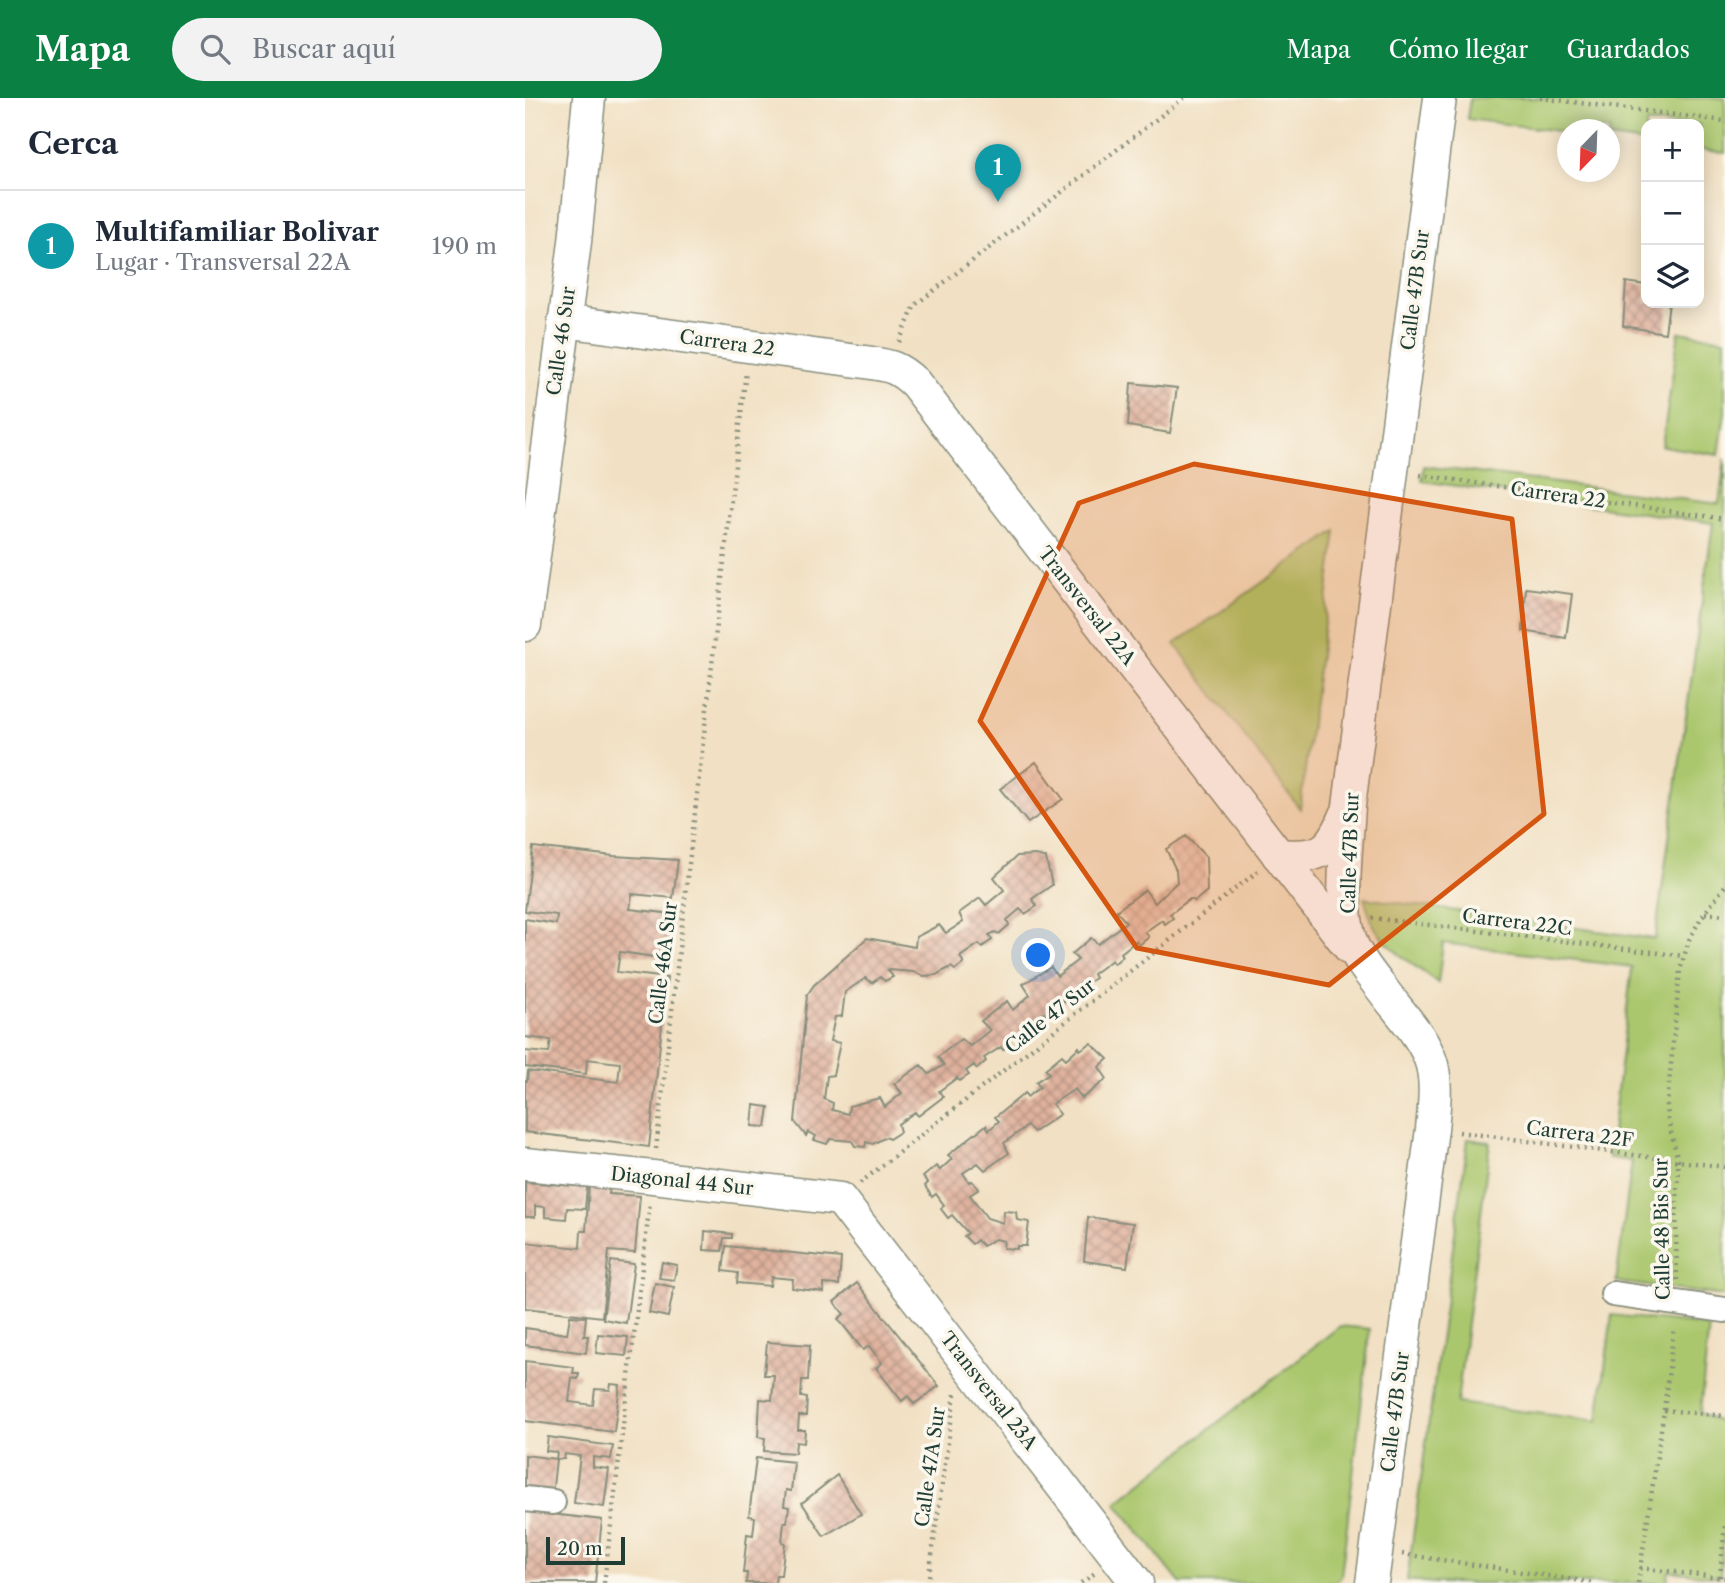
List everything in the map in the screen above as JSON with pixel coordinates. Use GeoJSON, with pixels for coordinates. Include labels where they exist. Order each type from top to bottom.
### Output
{"type":"FeatureCollection","features":[{"type":"Feature","properties":{"kind":"street","name":"Calle 46 Sur"},"geometry":{"type":"LineString","coordinates":[[525,625],[529,539],[575,242],[589,98]]}},
{"type":"Feature","properties":{"kind":"street","name":"Calle 47B Sur"},"geometry":{"type":"LineString","coordinates":[[1372,1583],[1432,1129],[1435,1084],[1432,1064],[1423,1044],[1361,963],[1353,946],[1346,915],[1346,865],[1349,806],[1440,98]]}},
{"type":"Feature","properties":{"kind":"street","name":"Carrera 22"},"geometry":{"type":"LineString","coordinates":[[564,321],[889,366]]}},
{"type":"Feature","properties":{"kind":"street","name":"Transversal 22A"},"geometry":{"type":"LineString","coordinates":[[889,366],[904,372],[915,383],[1361,963]]}},
{"type":"Feature","properties":{"kind":"street"},"geometry":{"type":"LineString","coordinates":[[1278,855],[1302,856],[1318,853],[1329,847],[1349,806]]}},
{"type":"Feature","properties":{"kind":"street","name":"Diagonal 44 Sur"},"geometry":{"type":"LineString","coordinates":[[525,1164],[840,1199]]}},
{"type":"Feature","properties":{"kind":"street","name":"Transversal 23A"},"geometry":{"type":"LineString","coordinates":[[840,1199],[1137,1583]]}},
{"type":"Feature","properties":{"kind":"street"},"geometry":{"type":"LineString","coordinates":[[1613,1294],[1725,1310]]}},
{"type":"Feature","properties":{"kind":"street"},"geometry":{"type":"LineString","coordinates":[[525,1499],[553,1502]]}},
{"type":"Feature","properties":{"kind":"path"},"geometry":{"type":"LineString","coordinates":[[889,366],[915,305],[1184,98]]}},
{"type":"Feature","properties":{"kind":"path"},"geometry":{"type":"LineString","coordinates":[[1539,98],[1725,121]]}},
{"type":"Feature","properties":{"kind":"path","name":"Calle 46A Sur"},"geometry":{"type":"LineString","coordinates":[[604,1583],[749,346]]}},
{"type":"Feature","properties":{"kind":"path","name":"Carrera 22"},"geometry":{"type":"LineString","coordinates":[[1392,471],[1725,519]]}},
{"type":"Feature","properties":{"kind":"path","name":"Calle 47 Sur"},"geometry":{"type":"LineString","coordinates":[[840,1199],[1278,855]]}},
{"type":"Feature","properties":{"kind":"path","name":"Calle 48 Bis Sur"},"geometry":{"type":"LineString","coordinates":[[1638,1583],[1677,1304],[1678,1161],[1667,1105],[1680,970],[1689,940],[1725,886]]}},
{"type":"Feature","properties":{"kind":"path"},"geometry":{"type":"LineString","coordinates":[[1705,913],[1725,915]]}},
{"type":"Feature","properties":{"kind":"path","name":"Carrera 22C"},"geometry":{"type":"LineString","coordinates":[[1346,915],[1684,956]]}},
{"type":"Feature","properties":{"kind":"path","name":"Carrera 22F"},"geometry":{"type":"LineString","coordinates":[[1432,1129],[1725,1167]]}},
{"type":"Feature","properties":{"kind":"path","name":"Calle 47A Sur"},"geometry":{"type":"LineString","coordinates":[[928,1583],[960,1355]]}},
{"type":"Feature","properties":{"kind":"path"},"geometry":{"type":"LineString","coordinates":[[1664,1410],[1725,1416]]}},
{"type":"Feature","properties":{"kind":"path"},"geometry":{"type":"LineString","coordinates":[[1640,1568],[1722,1577],[1725,1524]]}},
{"type":"Feature","properties":{"kind":"path"},"geometry":{"type":"LineString","coordinates":[[1377,1550],[1595,1583]]}},
{"type":"Feature","properties":{"kind":"highlighted area"},"geometry":{"type":"Polygon","coordinates":[[[1194,464],[1512,519],[1544,814],[1329,985],[1137,948],[980,721],[1079,503],[1194,464]]]}},
{"type":"Feature","properties":{"kind":"green space"},"geometry":{"type":"Polygon","coordinates":[[[1470,98],[1725,98],[1725,153],[1704,150],[1704,119],[1641,119],[1641,142],[1620,139],[1620,119],[1557,119],[1557,131],[1467,119],[1470,98]]]}},
{"type":"Feature","properties":{"kind":"green space"},"geometry":{"type":"Polygon","coordinates":[[[1679,332],[1725,339],[1725,412],[1719,455],[1662,446],[1679,332]]]}},
{"type":"Feature","properties":{"kind":"green space"},"geometry":{"type":"Polygon","coordinates":[[[1725,459],[1725,1296],[1616,1282],[1632,1161],[1609,1158],[1632,967],[1443,943],[1438,983],[1402,956],[1379,933],[1364,898],[1655,939],[1713,523],[1422,481],[1424,466],[1719,504],[1725,459]]]}},
{"type":"Feature","properties":{"kind":"green space"},"geometry":{"type":"Polygon","coordinates":[[[1336,531],[1300,809],[1175,644],[1336,531]]]}},
{"type":"Feature","properties":{"kind":"green space"},"geometry":{"type":"Polygon","coordinates":[[[1468,1139],[1490,1142],[1457,1403],[1598,1421],[1612,1315],[1709,1326],[1700,1413],[1725,1425],[1725,1524],[1720,1577],[1669,1571],[1667,1583],[1434,1583],[1407,1580],[1468,1139]]]}},
{"type":"Feature","properties":{"kind":"green space"},"geometry":{"type":"Polygon","coordinates":[[[1340,1326],[1370,1329],[1341,1577],[1335,1583],[1180,1583],[1116,1503],[1340,1326]]]}},
{"type":"Feature","properties":{"kind":"building"},"geometry":{"type":"Polygon","coordinates":[[[1626,282],[1641,284],[1641,308],[1668,308],[1665,333],[1623,326],[1626,282]]]}},
{"type":"Feature","properties":{"kind":"building"},"geometry":{"type":"Polygon","coordinates":[[[1131,383],[1177,388],[1170,433],[1128,426],[1131,383]]]}},
{"type":"Feature","properties":{"kind":"building"},"geometry":{"type":"Polygon","coordinates":[[[1526,588],[1572,594],[1566,638],[1523,631],[1526,588]]]}},
{"type":"Feature","properties":{"kind":"building"},"geometry":{"type":"Polygon","coordinates":[[[1036,762],[1063,799],[1028,823],[1000,789],[1036,762]]]}},
{"type":"Feature","properties":{"kind":"building"},"geometry":{"type":"Polygon","coordinates":[[[1186,836],[1206,857],[1207,891],[1195,901],[1190,899],[1170,914],[1173,918],[1165,924],[1162,920],[1145,932],[1149,937],[1139,945],[1136,941],[1121,953],[1123,956],[1114,964],[1112,960],[1093,974],[1095,978],[1087,983],[1085,980],[1070,991],[1074,996],[1066,1003],[1062,999],[1054,1005],[1058,1009],[1048,1018],[1044,1012],[1025,1026],[1028,1030],[1020,1037],[1018,1033],[1008,1040],[1012,1043],[1003,1050],[1001,1047],[984,1058],[986,1061],[977,1069],[974,1065],[966,1071],[969,1075],[959,1081],[957,1078],[939,1091],[943,1097],[918,1116],[915,1112],[898,1124],[900,1132],[873,1144],[866,1142],[865,1147],[855,1146],[852,1141],[830,1139],[827,1144],[814,1140],[816,1136],[808,1132],[806,1136],[795,1122],[807,995],[814,985],[867,938],[915,947],[916,937],[939,925],[946,933],[963,922],[959,913],[980,898],[986,905],[1004,890],[994,877],[1017,856],[1036,855],[1046,858],[1052,885],[1032,899],[1037,906],[1025,914],[1020,909],[1007,920],[1009,925],[999,934],[995,932],[989,935],[992,940],[982,947],[979,944],[960,957],[964,963],[955,970],[951,967],[936,975],[924,976],[914,972],[888,970],[893,977],[885,981],[880,977],[872,983],[866,978],[845,992],[842,1016],[835,1017],[830,1041],[840,1043],[833,1075],[827,1076],[824,1099],[833,1103],[832,1110],[848,1114],[849,1106],[880,1098],[885,1107],[902,1093],[894,1084],[921,1065],[929,1074],[944,1065],[938,1057],[961,1039],[970,1046],[990,1030],[981,1021],[1007,1001],[1013,1010],[1030,995],[1023,984],[1051,967],[1057,976],[1078,960],[1072,954],[1091,938],[1098,944],[1126,922],[1116,911],[1145,890],[1155,903],[1177,882],[1176,870],[1166,849],[1186,836]]]}},
{"type":"Feature","properties":{"kind":"building"},"geometry":{"type":"Polygon","coordinates":[[[533,847],[678,860],[673,898],[632,894],[630,909],[673,914],[668,959],[620,952],[617,972],[667,978],[649,1147],[525,1132],[525,1081],[528,1071],[618,1082],[620,1063],[587,1059],[586,1074],[525,1067],[525,1051],[549,1053],[551,1040],[525,1037],[525,919],[556,924],[557,915],[525,911],[533,847]]]}},
{"type":"Feature","properties":{"kind":"building"},"geometry":{"type":"Polygon","coordinates":[[[1091,1043],[1108,1059],[1099,1067],[1107,1079],[1082,1098],[1075,1089],[1052,1104],[1060,1114],[1034,1132],[1027,1126],[1004,1143],[1009,1153],[985,1170],[978,1163],[963,1173],[969,1182],[972,1181],[979,1189],[970,1195],[987,1218],[1003,1223],[1004,1211],[1016,1212],[1017,1220],[1029,1222],[1026,1246],[1017,1246],[1017,1249],[1003,1248],[1004,1241],[995,1239],[983,1246],[977,1240],[972,1244],[964,1236],[968,1233],[952,1215],[948,1218],[941,1209],[944,1205],[936,1194],[932,1197],[923,1177],[936,1166],[940,1170],[952,1159],[948,1155],[986,1125],[989,1130],[999,1121],[995,1117],[1025,1093],[1027,1097],[1040,1087],[1036,1082],[1049,1073],[1045,1069],[1062,1055],[1066,1059],[1079,1047],[1080,1050],[1091,1043]]]}},
{"type":"Feature","properties":{"kind":"building"},"geometry":{"type":"Polygon","coordinates":[[[754,1105],[769,1107],[766,1127],[752,1126],[754,1105]]]}},
{"type":"Feature","properties":{"kind":"building"},"geometry":{"type":"Polygon","coordinates":[[[525,1182],[587,1187],[585,1209],[567,1208],[566,1219],[545,1217],[545,1207],[535,1206],[535,1217],[525,1217],[525,1182]]]}},
{"type":"Feature","properties":{"kind":"building"},"geometry":{"type":"Polygon","coordinates":[[[589,1186],[610,1187],[609,1194],[640,1196],[635,1253],[609,1251],[602,1317],[525,1308],[525,1242],[580,1248],[581,1231],[586,1231],[589,1186]]]}},
{"type":"Feature","properties":{"kind":"building"},"geometry":{"type":"Polygon","coordinates":[[[1088,1217],[1133,1223],[1127,1267],[1084,1261],[1088,1217]]]}},
{"type":"Feature","properties":{"kind":"building"},"geometry":{"type":"Polygon","coordinates":[[[705,1231],[732,1234],[732,1238],[724,1238],[722,1251],[704,1250],[705,1231]]]}},
{"type":"Feature","properties":{"kind":"building"},"geometry":{"type":"Polygon","coordinates":[[[726,1246],[841,1258],[839,1285],[824,1284],[824,1292],[792,1288],[793,1279],[771,1277],[770,1286],[737,1283],[738,1273],[723,1271],[726,1246]]]}},
{"type":"Feature","properties":{"kind":"building"},"geometry":{"type":"Polygon","coordinates":[[[611,1261],[634,1264],[626,1323],[603,1319],[611,1261]]]}},
{"type":"Feature","properties":{"kind":"building"},"geometry":{"type":"Polygon","coordinates":[[[662,1262],[677,1265],[674,1280],[659,1278],[662,1262]]]}},
{"type":"Feature","properties":{"kind":"building"},"geometry":{"type":"Polygon","coordinates":[[[655,1283],[674,1287],[668,1317],[649,1313],[655,1283]]]}},
{"type":"Feature","properties":{"kind":"building"},"geometry":{"type":"Polygon","coordinates":[[[857,1283],[939,1386],[914,1404],[908,1396],[902,1401],[876,1368],[882,1363],[869,1346],[863,1350],[838,1319],[844,1314],[834,1302],[857,1283]]]}},
{"type":"Feature","properties":{"kind":"building"},"geometry":{"type":"Polygon","coordinates":[[[570,1316],[586,1317],[586,1353],[525,1345],[525,1328],[567,1334],[570,1316]]]}},
{"type":"Feature","properties":{"kind":"building"},"geometry":{"type":"Polygon","coordinates":[[[598,1334],[628,1337],[626,1356],[596,1353],[598,1334]]]}},
{"type":"Feature","properties":{"kind":"building"},"geometry":{"type":"Polygon","coordinates":[[[767,1342],[810,1345],[808,1380],[802,1380],[801,1397],[807,1398],[806,1416],[799,1416],[798,1430],[805,1430],[804,1443],[796,1442],[795,1453],[764,1451],[765,1438],[758,1437],[760,1399],[772,1400],[774,1375],[764,1375],[767,1342]]]}},
{"type":"Feature","properties":{"kind":"building"},"geometry":{"type":"Polygon","coordinates":[[[525,1361],[574,1367],[573,1373],[579,1373],[578,1379],[572,1378],[569,1402],[593,1405],[595,1389],[610,1390],[611,1384],[620,1385],[614,1432],[525,1421],[525,1361]]]}},
{"type":"Feature","properties":{"kind":"building"},"geometry":{"type":"Polygon","coordinates":[[[548,1437],[613,1446],[611,1459],[593,1457],[593,1467],[609,1469],[604,1507],[574,1503],[580,1456],[565,1454],[564,1459],[556,1459],[557,1452],[546,1451],[548,1437]]]}},
{"type":"Feature","properties":{"kind":"building"},"geometry":{"type":"Polygon","coordinates":[[[525,1455],[556,1459],[552,1496],[525,1493],[525,1455]]]}},
{"type":"Feature","properties":{"kind":"building"},"geometry":{"type":"Polygon","coordinates":[[[756,1458],[794,1462],[791,1491],[786,1490],[784,1506],[789,1507],[787,1522],[784,1522],[782,1542],[785,1543],[781,1575],[776,1575],[775,1583],[746,1583],[747,1573],[743,1573],[747,1534],[753,1535],[755,1517],[749,1516],[756,1458]]]}},
{"type":"Feature","properties":{"kind":"building"},"geometry":{"type":"Polygon","coordinates":[[[837,1475],[861,1514],[824,1536],[802,1503],[837,1475]]]}},
{"type":"Feature","properties":{"kind":"building"},"geometry":{"type":"Polygon","coordinates":[[[525,1511],[602,1520],[595,1583],[525,1583],[525,1511]]]}},
{"type":"Feature","properties":{"kind":"place","name":"Multifamiliar Bolivar"},"geometry":{"type":"Point","coordinates":[998,202]}}]}
